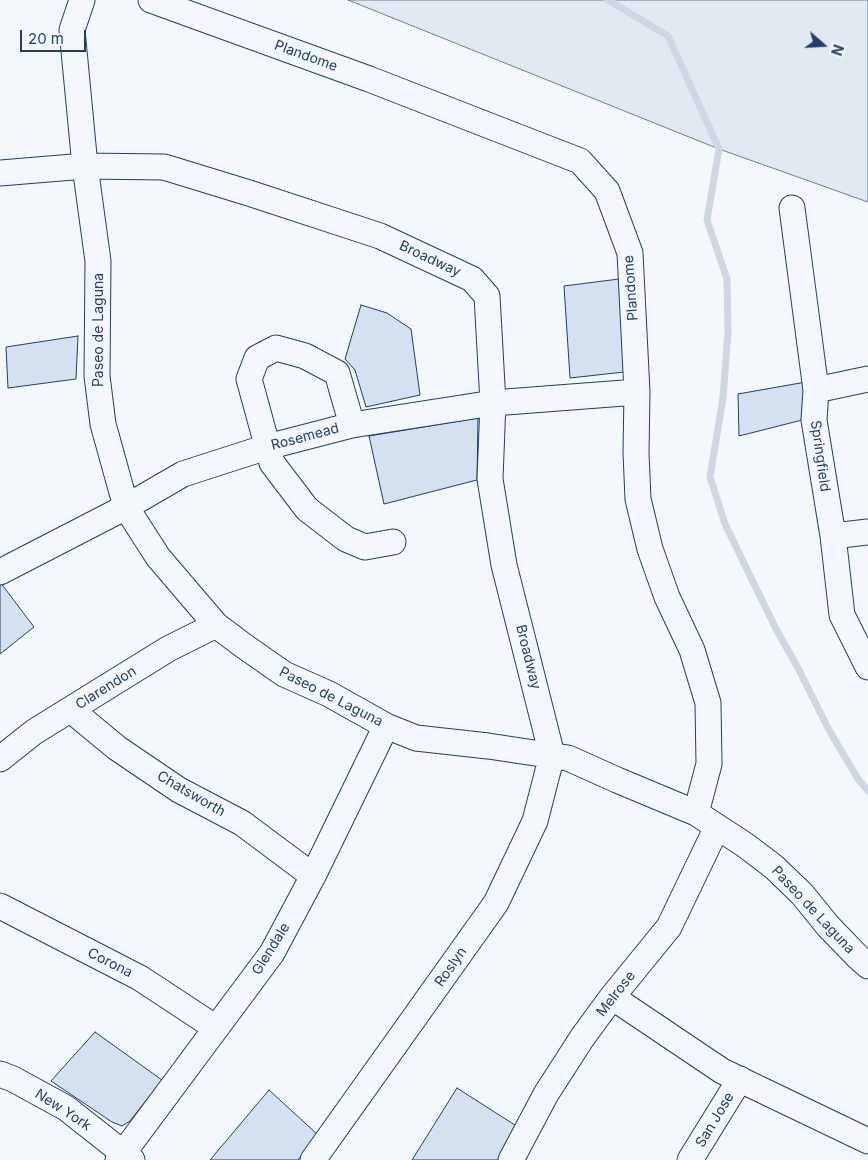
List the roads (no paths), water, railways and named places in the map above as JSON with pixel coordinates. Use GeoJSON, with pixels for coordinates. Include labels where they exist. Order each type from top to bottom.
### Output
{"type":"FeatureCollection","features":[{"type":"Feature","properties":{"kind":"street","name":"Paseo de Laguna"},"geometry":{"type":"LineString","coordinates":[[82,0],[72,30],[85,166],[98,261],[96,358],[103,424],[126,507],[158,557],[216,625],[284,674],[329,694],[386,726],[416,738],[568,758],[696,813],[745,844],[774,867],[802,894],[828,926],[868,966]]}},
{"type":"Feature","properties":{"kind":"street","name":"Plandome"},"geometry":{"type":"LineString","coordinates":[[151,0],[369,79],[580,162],[607,191],[630,253],[637,392],[636,453],[638,499],[658,573],[692,650],[708,703],[709,764],[696,813]]}},
{"type":"Feature","properties":{"kind":"street","name":"Broadway"},"geometry":{"type":"LineString","coordinates":[[0,173],[85,166],[164,167],[266,198],[380,236],[472,279],[487,296],[493,403],[490,479],[504,565],[552,755]]}},
{"type":"Feature","properties":{"kind":"street","name":"Springfield"},"geometry":{"type":"LineString","coordinates":[[792,208],[816,390],[814,420],[833,536],[842,615],[868,667]]}},
{"type":"Feature","properties":{"kind":"street"},"geometry":{"type":"LineString","coordinates":[[352,425],[337,374],[304,356],[276,348],[257,358],[248,379],[272,463],[307,509],[346,539],[365,548],[393,542]]}},
{"type":"Feature","properties":{"kind":"street"},"geometry":{"type":"LineString","coordinates":[[816,390],[868,379]]}},
{"type":"Feature","properties":{"kind":"street","name":"Rosemead"},"geometry":{"type":"LineString","coordinates":[[0,572],[126,507],[183,474],[267,447],[352,425],[493,403],[637,392]]}},
{"type":"Feature","properties":{"kind":"street"},"geometry":{"type":"LineString","coordinates":[[833,536],[868,532]]}},
{"type":"Feature","properties":{"kind":"street","name":"Clarendon"},"geometry":{"type":"LineString","coordinates":[[0,759],[34,732],[168,649],[216,625]]}},
{"type":"Feature","properties":{"kind":"street","name":"Chatsworth"},"geometry":{"type":"LineString","coordinates":[[70,710],[117,748],[179,790],[242,823],[313,876]]}},
{"type":"Feature","properties":{"kind":"street","name":"Glendale"},"geometry":{"type":"LineString","coordinates":[[124,1157],[272,953],[313,876],[386,726]]}},
{"type":"Feature","properties":{"kind":"street","name":"Roslyn"},"geometry":{"type":"LineString","coordinates":[[313,1160],[496,903],[535,822],[552,755]]}},
{"type":"Feature","properties":{"kind":"street","name":"Melrose"},"geometry":{"type":"LineString","coordinates":[[511,1160],[546,1094],[582,1038],[669,927],[717,827]]}},
{"type":"Feature","properties":{"kind":"street","name":"Corona"},"geometry":{"type":"LineString","coordinates":[[0,906],[140,978],[216,1028]]}},
{"type":"Feature","properties":{"kind":"street"},"geometry":{"type":"LineString","coordinates":[[612,998],[722,1071],[868,1141]]}},
{"type":"Feature","properties":{"kind":"street","name":"New York"},"geometry":{"type":"LineString","coordinates":[[0,1074],[13,1079],[66,1108],[124,1157]]}},
{"type":"Feature","properties":{"kind":"street","name":"San Jose"},"geometry":{"type":"LineString","coordinates":[[690,1160],[740,1079]]}},
{"type":"Feature","properties":{"kind":"street"},"geometry":{"type":"LineString","coordinates":[[862,1160],[868,1147]]}},
{"type":"Feature","properties":{"kind":"waterway"},"geometry":{"type":"LineString","coordinates":[[608,0],[668,36],[719,149],[707,220],[727,279],[728,332],[723,398],[710,477],[725,524],[775,627],[829,730],[858,779],[868,791]]}}]}
